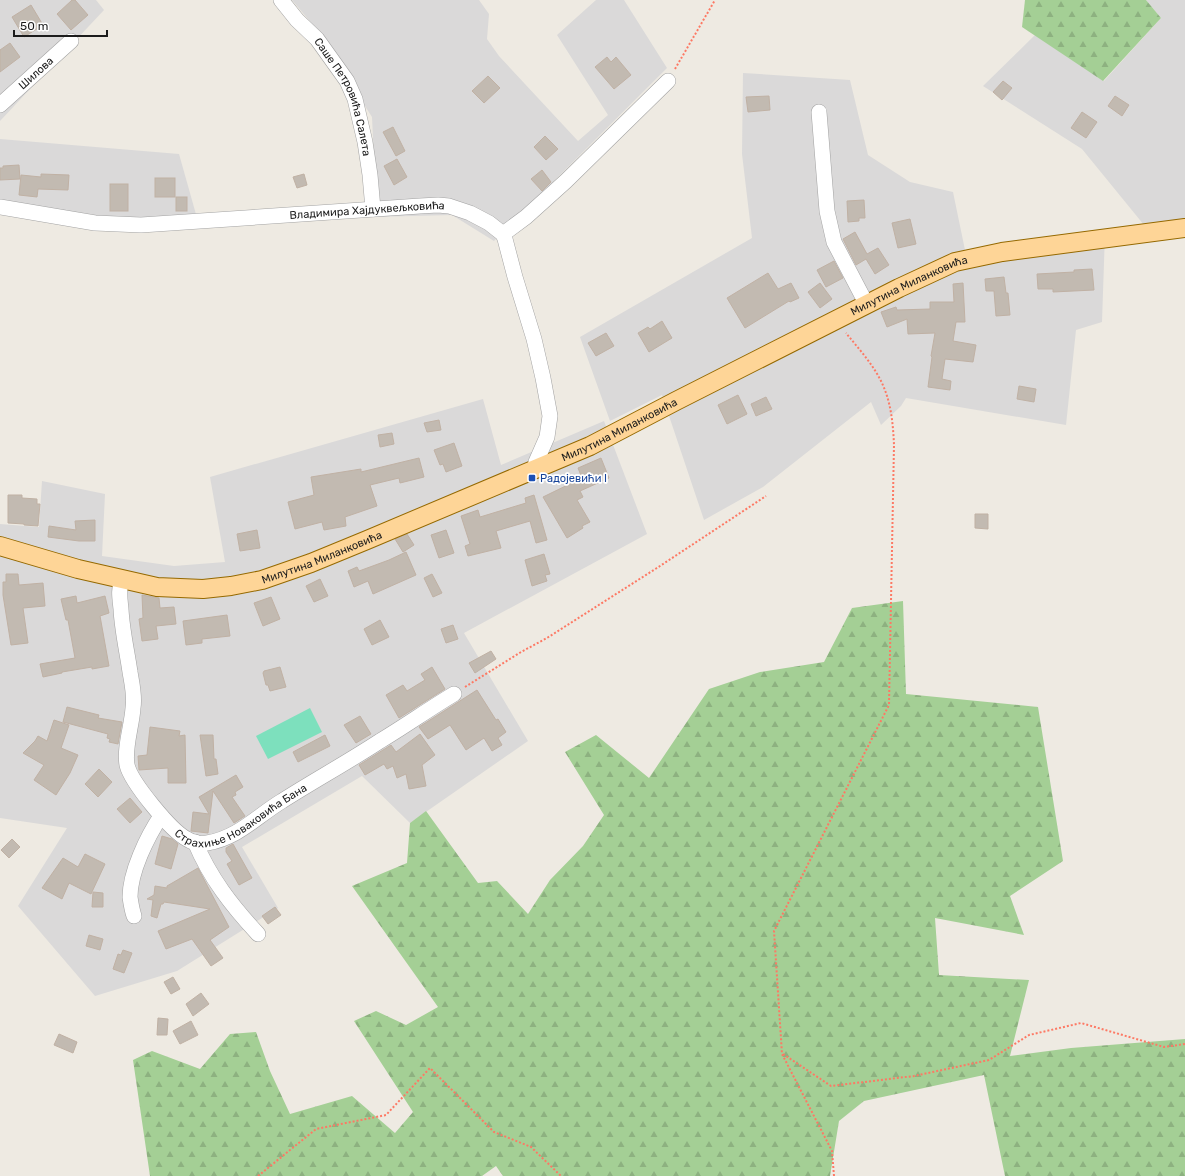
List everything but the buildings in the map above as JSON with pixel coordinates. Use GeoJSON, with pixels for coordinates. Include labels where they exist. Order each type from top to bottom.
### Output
{"type":"FeatureCollection","features":[{"type":"Feature","properties":{"kind":"main road","name":"Милутина Миланковића"},"geometry":{"type":"LineString","coordinates":[[0,546],[55,563],[122,580],[157,587],[190,589],[231,586],[262,580],[338,552],[590,446],[676,401],[945,267],[970,258],[1030,247],[1185,228]]}},
{"type":"Feature","properties":{"kind":"street","name":"Саше Петровића Салета"},"geometry":{"type":"LineString","coordinates":[[281,0],[297,20],[317,39],[347,81],[355,99],[365,142],[373,209]]}},
{"type":"Feature","properties":{"kind":"street","name":"Шилова"},"geometry":{"type":"LineString","coordinates":[[0,104],[71,41]]}},
{"type":"Feature","properties":{"kind":"street"},"geometry":{"type":"LineString","coordinates":[[534,470],[547,437],[550,416],[534,339],[503,234],[566,181],[668,81]]}},
{"type":"Feature","properties":{"kind":"street"},"geometry":{"type":"LineString","coordinates":[[819,112],[827,211],[834,242],[867,305]]}},
{"type":"Feature","properties":{"kind":"street","name":"Владимира Хајдуквељковића"},"geometry":{"type":"LineString","coordinates":[[0,207],[95,223],[142,225],[438,205],[449,206],[480,217],[503,234]]}},
{"type":"Feature","properties":{"kind":"street","name":"Страхиње Новаковића Бана"},"geometry":{"type":"LineString","coordinates":[[122,580],[120,595],[121,618],[134,701],[127,751],[127,764],[131,775],[161,816],[178,834],[186,839],[195,842],[209,843],[234,835],[277,804],[354,758],[425,711],[454,694]]}},
{"type":"Feature","properties":{"kind":"street"},"geometry":{"type":"LineString","coordinates":[[134,916],[130,898],[134,877],[147,842],[161,816]]}},
{"type":"Feature","properties":{"kind":"street"},"geometry":{"type":"LineString","coordinates":[[195,842],[207,869],[237,912],[258,934]]}},
{"type":"Feature","properties":{"kind":"path"},"geometry":{"type":"LineString","coordinates":[[668,81],[715,0]]}},
{"type":"Feature","properties":{"kind":"path"},"geometry":{"type":"LineString","coordinates":[[834,1176],[832,1151],[782,1054],[774,931],[888,705],[894,445],[893,425],[886,393],[878,376],[866,358],[836,321]]}},
{"type":"Feature","properties":{"kind":"path"},"geometry":{"type":"LineString","coordinates":[[454,694],[521,652],[547,638],[766,496]]}},
{"type":"Feature","properties":{"kind":"path"},"geometry":{"type":"LineString","coordinates":[[782,1054],[831,1086],[914,1076],[989,1060],[1029,1035],[1081,1023],[1164,1047],[1185,1044]]}},
{"type":"Feature","properties":{"kind":"path"},"geometry":{"type":"LineString","coordinates":[[258,1176],[316,1129],[386,1115],[430,1068],[494,1132],[531,1147],[561,1176]]}},
{"type":"Feature","properties":{"kind":"shaded area"},"geometry":{"type":"Polygon","coordinates":[[[0,0],[96,0],[104,10],[0,121],[0,0]]]}},
{"type":"Feature","properties":{"kind":"shaded area"},"geometry":{"type":"Polygon","coordinates":[[[292,0],[479,0],[489,14],[487,39],[499,56],[578,141],[608,115],[557,35],[596,0],[624,0],[667,68],[494,241],[452,215],[371,217],[375,182],[372,117],[313,25],[292,0]]]}},
{"type":"Feature","properties":{"kind":"shaded area"},"geometry":{"type":"Polygon","coordinates":[[[1146,0],[1185,0],[1185,219],[1144,225],[1082,149],[983,86],[1035,35],[1104,81],[1161,18],[1146,0]]]}},
{"type":"Feature","properties":{"kind":"shaded area"},"geometry":{"type":"Polygon","coordinates":[[[743,73],[850,80],[868,155],[910,182],[953,192],[965,250],[1045,239],[1105,233],[1102,322],[1076,330],[1066,425],[906,398],[901,406],[881,425],[871,402],[763,487],[704,520],[662,395],[610,421],[580,337],[752,238],[742,154],[743,73]]]}},
{"type":"Feature","properties":{"kind":"shaded area"},"geometry":{"type":"Polygon","coordinates":[[[0,139],[179,154],[197,218],[135,221],[0,201],[0,139]]]}},
{"type":"Feature","properties":{"kind":"shaded area"},"geometry":{"type":"Polygon","coordinates":[[[483,399],[501,465],[604,421],[647,534],[464,633],[528,741],[410,823],[362,776],[242,847],[278,908],[177,971],[95,996],[18,906],[67,828],[0,818],[0,524],[39,527],[42,481],[105,494],[102,556],[174,566],[225,562],[210,477],[483,399]]]}},
{"type":"Feature","properties":{"kind":"green space"},"geometry":{"type":"Polygon","coordinates":[[[1025,0],[1146,0],[1161,18],[1103,81],[1022,27],[1025,0]]]}},
{"type":"Feature","properties":{"kind":"green space"},"geometry":{"type":"Polygon","coordinates":[[[903,601],[906,694],[1038,707],[1063,861],[1010,896],[1024,935],[935,918],[939,975],[1029,980],[1010,1056],[1071,1048],[1185,1039],[1185,1176],[1005,1176],[984,1075],[864,1101],[839,1121],[830,1176],[503,1176],[496,1166],[482,1176],[150,1176],[133,1060],[152,1051],[200,1069],[230,1034],[256,1032],[270,1071],[290,1114],[352,1096],[395,1133],[413,1112],[354,1021],[376,1011],[406,1025],[438,1007],[352,886],[407,863],[410,823],[426,811],[478,883],[497,881],[528,914],[550,880],[583,846],[604,815],[565,752],[596,735],[649,778],[709,689],[760,672],[824,662],[852,608],[903,601]]]}},
{"type":"Feature","properties":{"kind":"green space"},"geometry":{"type":"Polygon","coordinates":[[[310,708],[322,732],[268,759],[256,736],[310,708]]]}},
{"type":"Feature","properties":{"kind":"place","name":"Радојевићи I"},"geometry":{"type":"Point","coordinates":[532,478]}}]}
